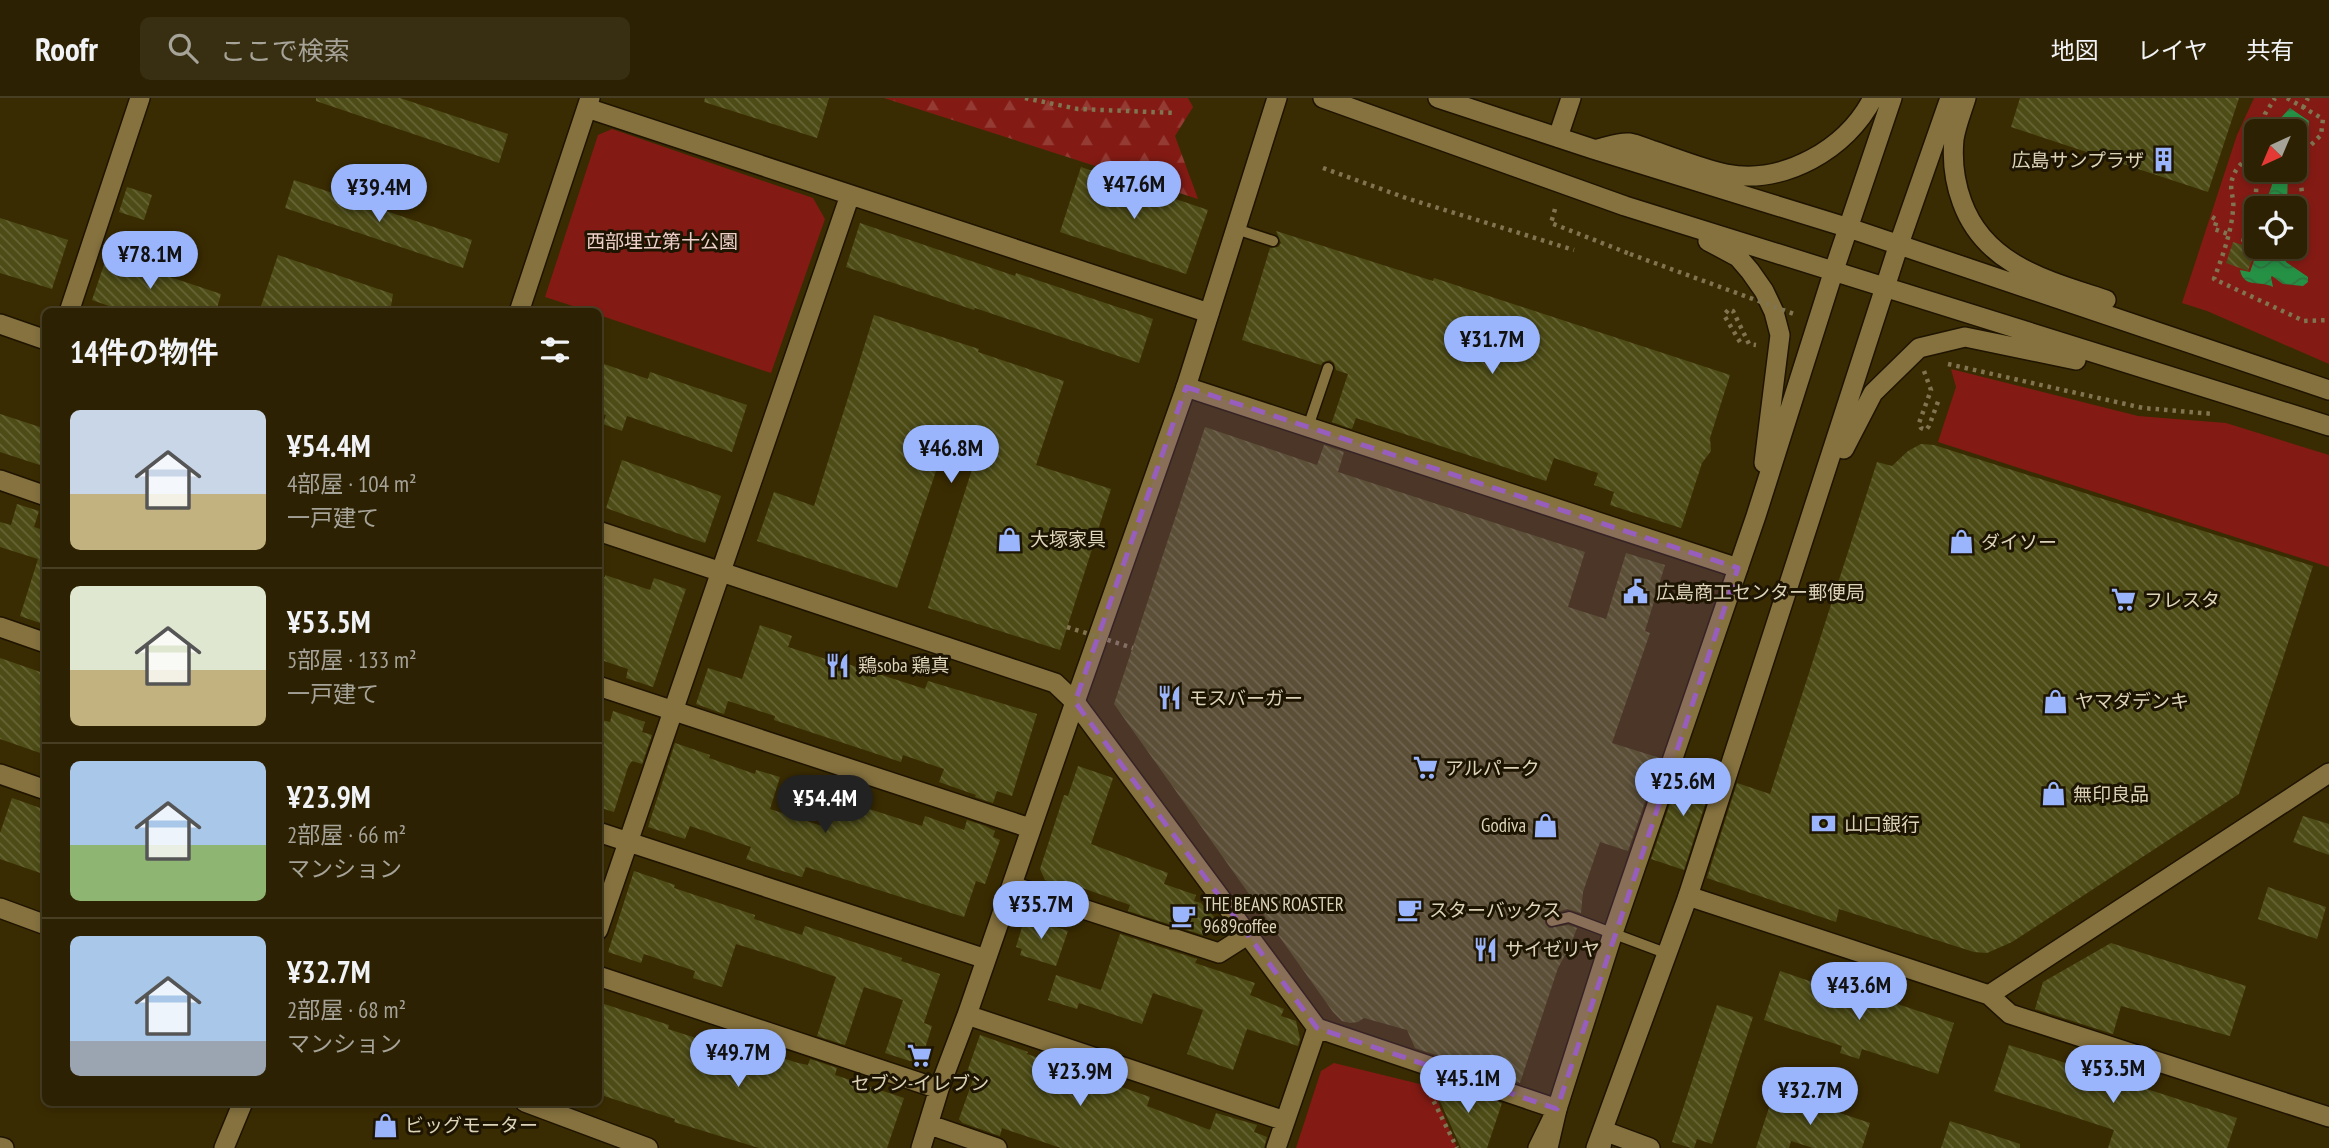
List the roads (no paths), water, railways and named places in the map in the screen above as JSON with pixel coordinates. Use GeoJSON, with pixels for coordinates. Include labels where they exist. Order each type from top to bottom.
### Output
{"type":"FeatureCollection","features":[{"type":"Feature","properties":{"kind":"street"},"geometry":{"type":"LineString","coordinates":[[70,308],[140,98]]}},
{"type":"Feature","properties":{"kind":"street"},"geometry":{"type":"LineString","coordinates":[[921,1148],[939,1089],[1186,387],[1277,98]]}},
{"type":"Feature","properties":{"kind":"street"},"geometry":{"type":"LineString","coordinates":[[1323,98],[1625,206],[2329,426]]}},
{"type":"Feature","properties":{"kind":"street"},"geometry":{"type":"LineString","coordinates":[[1438,98],[1899,244],[2329,390]]}},
{"type":"Feature","properties":{"kind":"street"},"geometry":{"type":"LineString","coordinates":[[1558,137],[1571,98]]}},
{"type":"Feature","properties":{"kind":"street"},"geometry":{"type":"LineString","coordinates":[[1593,149],[1628,143],[1726,174],[1768,174],[1799,165],[1834,145],[1859,121],[1873,98]]}},
{"type":"Feature","properties":{"kind":"street"},"geometry":{"type":"LineString","coordinates":[[1548,1148],[1557,1109],[1613,933],[1756,516],[1892,98]]}},
{"type":"Feature","properties":{"kind":"street"},"geometry":{"type":"LineString","coordinates":[[1650,1148],[1600,1142],[1688,896],[1899,244],[1950,98]]}},
{"type":"Feature","properties":{"kind":"street"},"geometry":{"type":"LineString","coordinates":[[1966,98],[1954,138],[1956,181],[1967,216],[1988,246],[2028,272],[2166,321],[2209,348]]}},
{"type":"Feature","properties":{"kind":"street"},"geometry":{"type":"LineString","coordinates":[[520,308],[588,103],[850,195],[1209,313]]}},
{"type":"Feature","properties":{"kind":"street"},"geometry":{"type":"LineString","coordinates":[[602,918],[850,195]]}},
{"type":"Feature","properties":{"kind":"street"},"geometry":{"type":"LineString","coordinates":[[1625,206],[1718,245],[1738,257],[1764,291],[1774,312],[1780,335],[1779,352],[1756,516]]}},
{"type":"Feature","properties":{"kind":"street"},"geometry":{"type":"LineString","coordinates":[[0,324],[42,339]]}},
{"type":"Feature","properties":{"kind":"street"},"geometry":{"type":"LineString","coordinates":[[1819,496],[1873,393],[1919,348],[1965,337],[2177,380]]}},
{"type":"Feature","properties":{"kind":"street"},"geometry":{"type":"LineString","coordinates":[[1186,387],[1738,568]]}},
{"type":"Feature","properties":{"kind":"street"},"geometry":{"type":"LineString","coordinates":[[0,480],[42,495]]}},
{"type":"Feature","properties":{"kind":"street"},"geometry":{"type":"LineString","coordinates":[[602,532],[1055,683],[1075,702],[1317,1028],[1557,1109]]}},
{"type":"Feature","properties":{"kind":"street"},"geometry":{"type":"LineString","coordinates":[[0,627],[42,642]]}},
{"type":"Feature","properties":{"kind":"street"},"geometry":{"type":"LineString","coordinates":[[602,687],[1030,828]]}},
{"type":"Feature","properties":{"kind":"street"},"geometry":{"type":"LineString","coordinates":[[1989,995],[2329,773]]}},
{"type":"Feature","properties":{"kind":"street"},"geometry":{"type":"LineString","coordinates":[[0,774],[42,789]]}},
{"type":"Feature","properties":{"kind":"street"},"geometry":{"type":"LineString","coordinates":[[602,833],[986,959]]}},
{"type":"Feature","properties":{"kind":"street"},"geometry":{"type":"LineString","coordinates":[[1012,886],[1219,953],[1249,934]]}},
{"type":"Feature","properties":{"kind":"street"},"geometry":{"type":"LineString","coordinates":[[1688,896],[1989,995],[2010,1014],[2329,1117]]}},
{"type":"Feature","properties":{"kind":"street"},"geometry":{"type":"LineString","coordinates":[[0,908],[42,924]]}},
{"type":"Feature","properties":{"kind":"street"},"geometry":{"type":"LineString","coordinates":[[602,977],[939,1089]]}},
{"type":"Feature","properties":{"kind":"street"},"geometry":{"type":"LineString","coordinates":[[967,1015],[1285,1121]]}},
{"type":"Feature","properties":{"kind":"street"},"geometry":{"type":"LineString","coordinates":[[1276,1148],[1317,1028]]}},
{"type":"Feature","properties":{"kind":"street"},"geometry":{"type":"LineString","coordinates":[[225,1148],[241,1106]]}},
{"type":"Feature","properties":{"kind":"street"},"geometry":{"type":"LineString","coordinates":[[542,1106],[648,1148]]}},
{"type":"Feature","properties":{"kind":"street"},"geometry":{"type":"LineString","coordinates":[[1538,1148],[1557,1109]]}},
{"type":"Feature","properties":{"kind":"street"},"geometry":{"type":"LineString","coordinates":[[930,1125],[997,1148]]}},
{"type":"Feature","properties":{"kind":"lane"},"geometry":{"type":"LineString","coordinates":[[1236,229],[1273,241]]}},
{"type":"Feature","properties":{"kind":"lane"},"geometry":{"type":"LineString","coordinates":[[1308,427],[1328,368]]}},
{"type":"Feature","properties":{"kind":"lane"},"geometry":{"type":"LineString","coordinates":[[1552,921],[1569,916],[1668,954]]}},
{"type":"Feature","properties":{"kind":"water"},"geometry":{"type":"Polygon","coordinates":[[[2290,108],[2306,119],[2306,119],[2280,119],[2290,108]]]}},
{"type":"Feature","properties":{"kind":"water"},"geometry":{"type":"Polygon","coordinates":[[[2272,182],[2288,182],[2287,196],[2268,196],[2272,182]]]}},
{"type":"Feature","properties":{"kind":"water"},"geometry":{"type":"Polygon","coordinates":[[[2255,259],[2285,259],[2308,277],[2308,282],[2303,286],[2283,284],[2272,276],[2273,287],[2245,280],[2240,270],[2250,272],[2255,259]]]}},
{"type":"Feature","properties":{"kind":"place","name":"広島サンプラザ"},"geometry":{"type":"Point","coordinates":[2164,160]}},
{"type":"Feature","properties":{"kind":"place","name":"大塚家具"},"geometry":{"type":"Point","coordinates":[1010,539]}},
{"type":"Feature","properties":{"kind":"place","name":"ダイソー"},"geometry":{"type":"Point","coordinates":[1961,542]}},
{"type":"Feature","properties":{"kind":"place","name":"広島商工センター郵便局"},"geometry":{"type":"Point","coordinates":[1636,592]}},
{"type":"Feature","properties":{"kind":"place","name":"フレスタ"},"geometry":{"type":"Point","coordinates":[2124,600]}},
{"type":"Feature","properties":{"kind":"place","name":"鶏soba 鶏真"},"geometry":{"type":"Point","coordinates":[838,665]}},
{"type":"Feature","properties":{"kind":"place","name":"モスバーガー"},"geometry":{"type":"Point","coordinates":[1169,698]}},
{"type":"Feature","properties":{"kind":"place","name":"ヤマダデンキ"},"geometry":{"type":"Point","coordinates":[2055,701]}},
{"type":"Feature","properties":{"kind":"place","name":"アルパーク"},"geometry":{"type":"Point","coordinates":[1425,768]}},
{"type":"Feature","properties":{"kind":"place","name":"無印良品"},"geometry":{"type":"Point","coordinates":[2053,794]}},
{"type":"Feature","properties":{"kind":"place","name":"山口銀行"},"geometry":{"type":"Point","coordinates":[1824,824]}},
{"type":"Feature","properties":{"kind":"place","name":"Godiva"},"geometry":{"type":"Point","coordinates":[1546,825]}},
{"type":"Feature","properties":{"kind":"place","name":"スターバックス"},"geometry":{"type":"Point","coordinates":[1409,910]}},
{"type":"Feature","properties":{"kind":"place","name":"THE BEANS ROASTER 9689coffee"},"geometry":{"type":"Point","coordinates":[1183,915]}},
{"type":"Feature","properties":{"kind":"place","name":"サイゼリヤ"},"geometry":{"type":"Point","coordinates":[1485,949]}},
{"type":"Feature","properties":{"kind":"place","name":"セブン-イレブン"},"geometry":{"type":"Point","coordinates":[920,1055]}},
{"type":"Feature","properties":{"kind":"place","name":"ビッグモーター"},"geometry":{"type":"Point","coordinates":[385,1125]}},
{"type":"Feature","properties":{"kind":"park label","name":"西部埋立第十公園"},"geometry":{"type":"Point","coordinates":[662,241]}}]}
